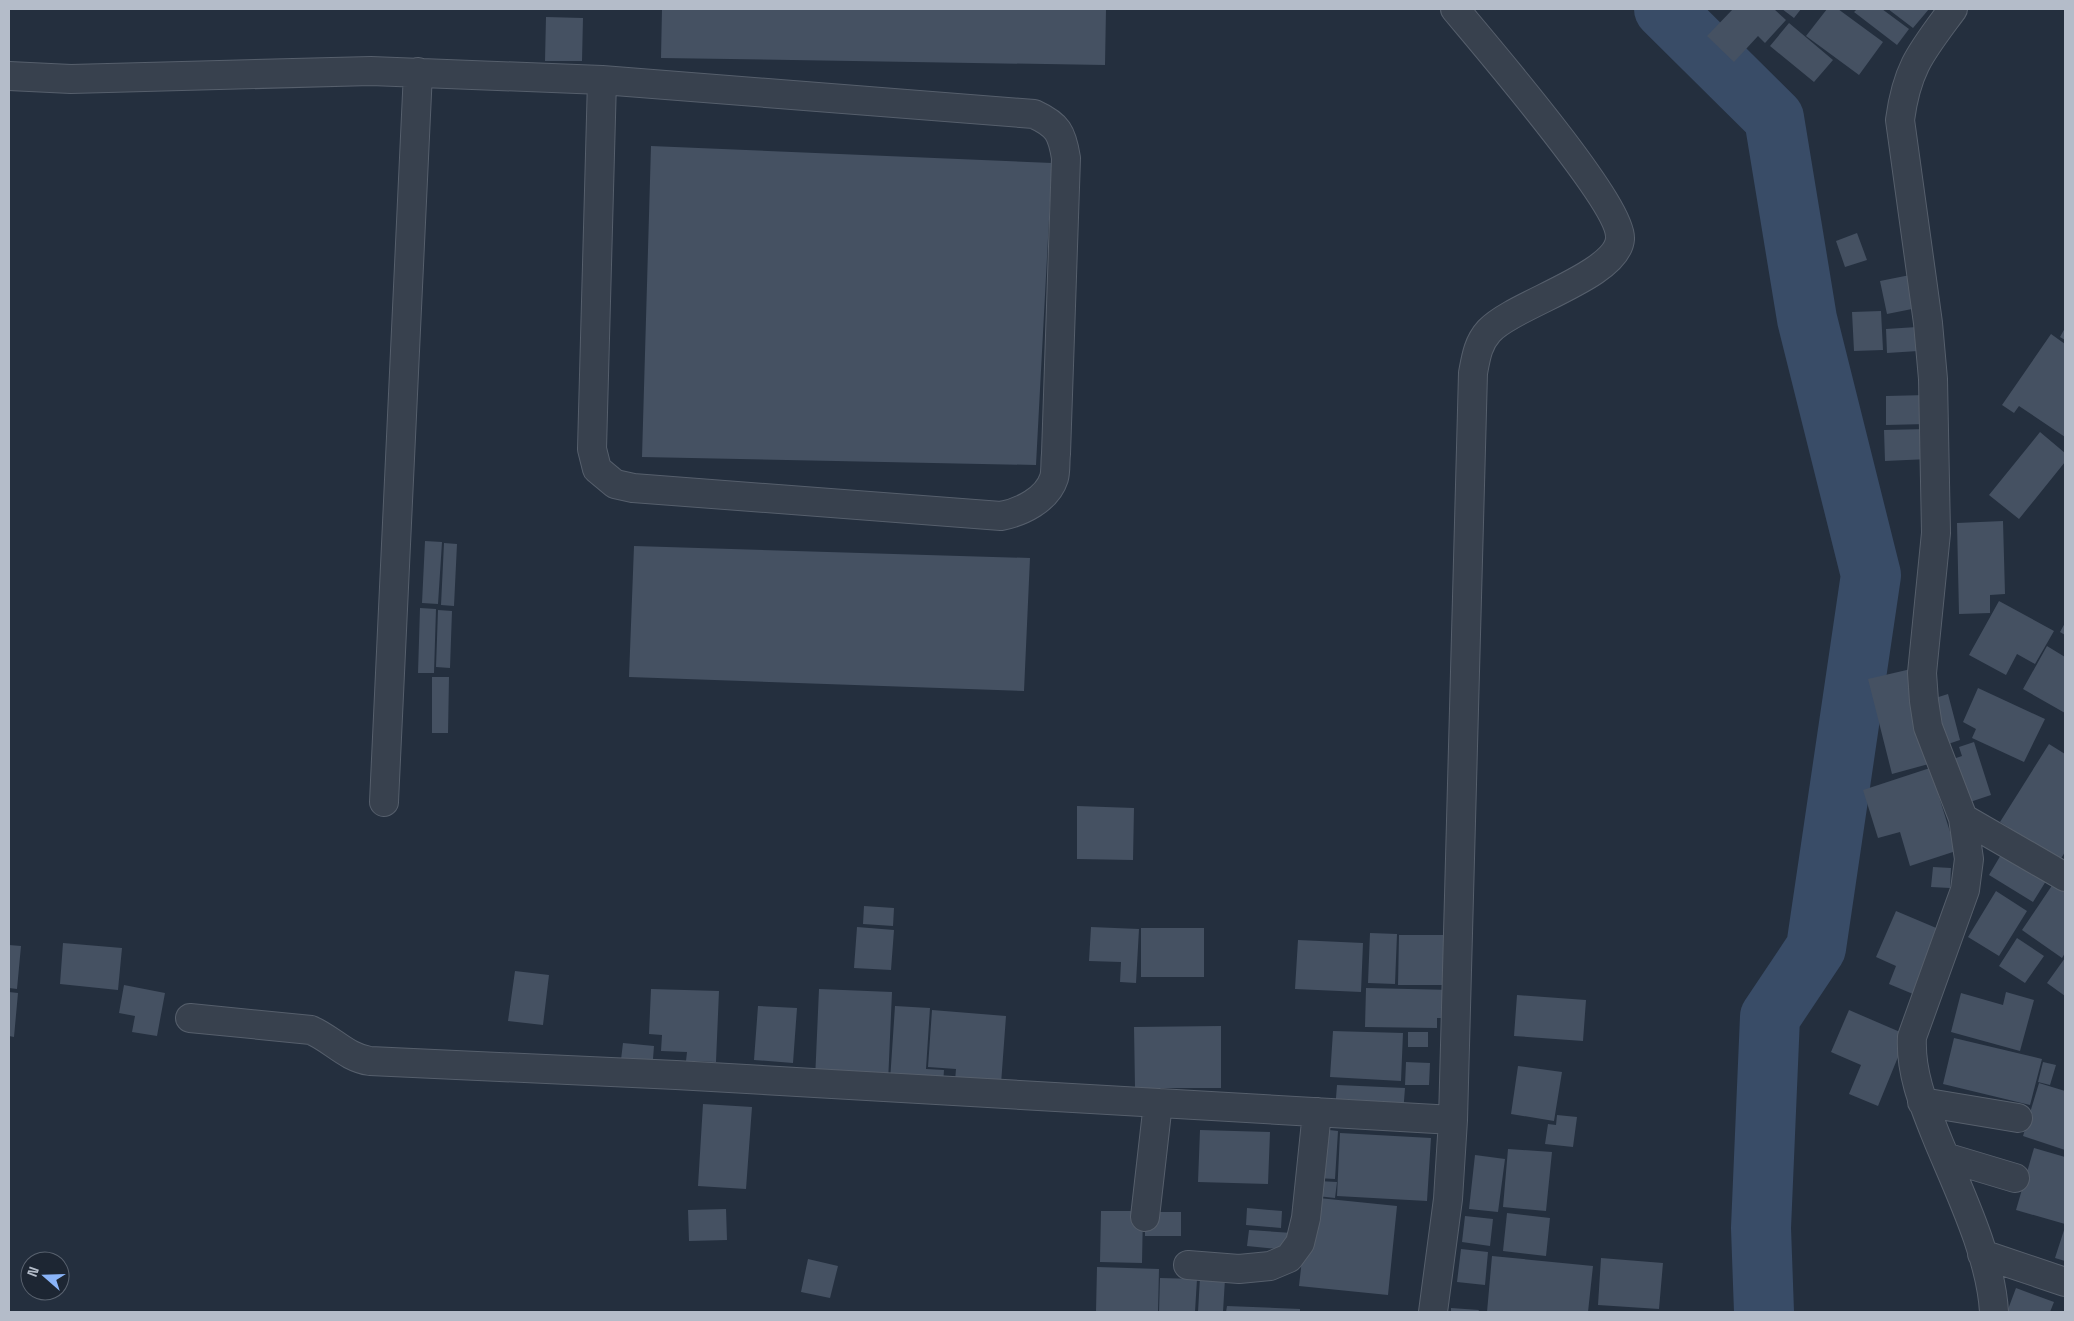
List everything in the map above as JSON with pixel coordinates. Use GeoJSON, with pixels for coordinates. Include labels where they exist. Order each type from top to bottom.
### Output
{"type":"FeatureCollection","features":[{"type":"Feature","properties":{"kind":"street"},"geometry":{"type":"LineString","coordinates":[[1433,1312],[1448,1199],[1453,1120],[1473,373],[1478,348],[1489,330],[1595,270],[1612,257],[1620,240],[1618,226],[1611,212],[1560,138],[1455,9]]}},
{"type":"Feature","properties":{"kind":"street"},"geometry":{"type":"LineString","coordinates":[[1953,9],[1915,61],[1904,92],[1900,120],[1928,323],[1933,379],[1936,534],[1922,673],[1924,701],[1928,727],[1963,818],[1968,858],[1965,890],[1912,1037],[1912,1052],[1915,1075],[1922,1102],[1982,1254],[1994,1312]]}},
{"type":"Feature","properties":{"kind":"street"},"geometry":{"type":"LineString","coordinates":[[9,76],[71,78],[371,71],[418,72],[602,80],[1034,114],[1052,122],[1063,138],[1066,158],[1056,454],[1054,478],[1043,494],[1028,507],[1015,513],[1001,516],[633,488],[615,484],[597,469],[592,449],[602,80]]}},
{"type":"Feature","properties":{"kind":"street"},"geometry":{"type":"LineString","coordinates":[[384,802],[418,72]]}},
{"type":"Feature","properties":{"kind":"street"},"geometry":{"type":"LineString","coordinates":[[1963,818],[2065,877]]}},
{"type":"Feature","properties":{"kind":"street"},"geometry":{"type":"LineString","coordinates":[[190,1018],[310,1030],[326,1037],[357,1059],[370,1061],[686,1076],[1453,1120]]}},
{"type":"Feature","properties":{"kind":"street"},"geometry":{"type":"LineString","coordinates":[[1922,1102],[2018,1118]]}},
{"type":"Feature","properties":{"kind":"street"},"geometry":{"type":"LineString","coordinates":[[1145,1217],[1158,1103]]}},
{"type":"Feature","properties":{"kind":"street"},"geometry":{"type":"LineString","coordinates":[[1188,1265],[1239,1269],[1270,1266],[1289,1258],[1300,1242],[1306,1218],[1317,1112]]}},
{"type":"Feature","properties":{"kind":"street"},"geometry":{"type":"LineString","coordinates":[[1945,1157],[2015,1178]]}},
{"type":"Feature","properties":{"kind":"street"},"geometry":{"type":"LineString","coordinates":[[1982,1254],[2065,1282]]}},
{"type":"Feature","properties":{"kind":"building"},"geometry":{"type":"Polygon","coordinates":[[[662,9],[1106,9],[1105,65],[661,58],[662,9]]]}},
{"type":"Feature","properties":{"kind":"building"},"geometry":{"type":"Polygon","coordinates":[[[1733,9],[1774,9],[1786,20],[1765,43],[1758,36],[1734,62],[1707,36],[1733,9]]]}},
{"type":"Feature","properties":{"kind":"building"},"geometry":{"type":"Polygon","coordinates":[[[1782,9],[1801,9],[1794,18],[1782,9]]]}},
{"type":"Feature","properties":{"kind":"building"},"geometry":{"type":"Polygon","coordinates":[[[1827,9],[1838,9],[1883,42],[1859,75],[1806,36],[1827,9]]]}},
{"type":"Feature","properties":{"kind":"building"},"geometry":{"type":"Polygon","coordinates":[[[1857,9],[1882,9],[1909,29],[1897,45],[1854,12],[1857,9]]]}},
{"type":"Feature","properties":{"kind":"building"},"geometry":{"type":"Polygon","coordinates":[[[1888,9],[1929,9],[1913,28],[1888,9]]]}},
{"type":"Feature","properties":{"kind":"building"},"geometry":{"type":"Polygon","coordinates":[[[546,17],[583,18],[582,61],[545,61],[546,17]]]}},
{"type":"Feature","properties":{"kind":"building"},"geometry":{"type":"Polygon","coordinates":[[[1789,23],[1833,60],[1814,82],[1770,46],[1789,23]]]}},
{"type":"Feature","properties":{"kind":"building"},"geometry":{"type":"Polygon","coordinates":[[[651,146],[1052,163],[1036,465],[642,457],[651,146]]]}},
{"type":"Feature","properties":{"kind":"building"},"geometry":{"type":"Polygon","coordinates":[[[1857,233],[1867,260],[1845,267],[1836,241],[1857,233]]]}},
{"type":"Feature","properties":{"kind":"building"},"geometry":{"type":"Polygon","coordinates":[[[1910,275],[1917,308],[1887,314],[1880,281],[1910,275]]]}},
{"type":"Feature","properties":{"kind":"building"},"geometry":{"type":"Polygon","coordinates":[[[1881,311],[1883,350],[1854,351],[1852,312],[1881,311]]]}},
{"type":"Feature","properties":{"kind":"building"},"geometry":{"type":"Polygon","coordinates":[[[1917,327],[1918,351],[1887,353],[1886,329],[1917,327]]]}},
{"type":"Feature","properties":{"kind":"building"},"geometry":{"type":"Polygon","coordinates":[[[2065,328],[2065,340],[2060,337],[2065,328]]]}},
{"type":"Feature","properties":{"kind":"building"},"geometry":{"type":"Polygon","coordinates":[[[2051,334],[2065,344],[2065,437],[2019,406],[2014,413],[2002,405],[2051,334]]]}},
{"type":"Feature","properties":{"kind":"building"},"geometry":{"type":"Polygon","coordinates":[[[1927,395],[1927,424],[1886,425],[1886,396],[1927,395]]]}},
{"type":"Feature","properties":{"kind":"building"},"geometry":{"type":"Polygon","coordinates":[[[1928,429],[1929,459],[1885,461],[1884,430],[1928,429]]]}},
{"type":"Feature","properties":{"kind":"building"},"geometry":{"type":"Polygon","coordinates":[[[2040,432],[2065,453],[2065,462],[2019,519],[1989,495],[2040,432]]]}},
{"type":"Feature","properties":{"kind":"building"},"geometry":{"type":"Polygon","coordinates":[[[2003,521],[2005,594],[1990,595],[1990,613],[1959,614],[1957,523],[2003,521]]]}},
{"type":"Feature","properties":{"kind":"building"},"geometry":{"type":"Polygon","coordinates":[[[425,541],[442,542],[438,604],[422,603],[425,541]]]}},
{"type":"Feature","properties":{"kind":"building"},"geometry":{"type":"Polygon","coordinates":[[[444,543],[457,544],[454,606],[441,605],[444,543]]]}},
{"type":"Feature","properties":{"kind":"building"},"geometry":{"type":"Polygon","coordinates":[[[634,546],[1030,558],[1024,691],[629,677],[634,546]]]}},
{"type":"Feature","properties":{"kind":"building"},"geometry":{"type":"Polygon","coordinates":[[[1999,601],[2054,631],[2035,664],[2017,654],[2006,675],[1969,655],[1999,601]]]}},
{"type":"Feature","properties":{"kind":"building"},"geometry":{"type":"Polygon","coordinates":[[[420,608],[436,609],[434,673],[418,673],[420,608]]]}},
{"type":"Feature","properties":{"kind":"building"},"geometry":{"type":"Polygon","coordinates":[[[438,610],[452,611],[450,668],[436,667],[438,610]]]}},
{"type":"Feature","properties":{"kind":"building"},"geometry":{"type":"Polygon","coordinates":[[[2065,623],[2065,635],[2060,632],[2065,623]]]}},
{"type":"Feature","properties":{"kind":"building"},"geometry":{"type":"Polygon","coordinates":[[[2047,646],[2065,657],[2065,713],[2023,689],[2047,646]]]}},
{"type":"Feature","properties":{"kind":"building"},"geometry":{"type":"Polygon","coordinates":[[[1911,669],[1936,762],[1892,774],[1868,679],[1911,669]]]}},
{"type":"Feature","properties":{"kind":"building"},"geometry":{"type":"Polygon","coordinates":[[[432,677],[449,677],[448,733],[432,733],[432,677]]]}},
{"type":"Feature","properties":{"kind":"building"},"geometry":{"type":"Polygon","coordinates":[[[1978,688],[2045,719],[2024,762],[1972,738],[1976,729],[1963,722],[1978,688]]]}},
{"type":"Feature","properties":{"kind":"building"},"geometry":{"type":"Polygon","coordinates":[[[1948,694],[1960,740],[1942,746],[1929,700],[1948,694]]]}},
{"type":"Feature","properties":{"kind":"building"},"geometry":{"type":"Polygon","coordinates":[[[1974,742],[1991,795],[1967,803],[1953,759],[1962,756],[1959,747],[1974,742]]]}},
{"type":"Feature","properties":{"kind":"building"},"geometry":{"type":"Polygon","coordinates":[[[2049,744],[2065,754],[2065,852],[2060,860],[2000,822],[2049,744]]]}},
{"type":"Feature","properties":{"kind":"building"},"geometry":{"type":"Polygon","coordinates":[[[1930,768],[1956,851],[1910,866],[1900,832],[1878,838],[1863,790],[1930,768]]]}},
{"type":"Feature","properties":{"kind":"building"},"geometry":{"type":"Polygon","coordinates":[[[1077,806],[1134,808],[1133,860],[1077,859],[1077,806]]]}},
{"type":"Feature","properties":{"kind":"building"},"geometry":{"type":"Polygon","coordinates":[[[2002,853],[2046,881],[2033,902],[1989,875],[2002,853]]]}},
{"type":"Feature","properties":{"kind":"building"},"geometry":{"type":"Polygon","coordinates":[[[1933,867],[1951,868],[1950,888],[1931,887],[1933,867]]]}},
{"type":"Feature","properties":{"kind":"building"},"geometry":{"type":"Polygon","coordinates":[[[2055,881],[2065,888],[2065,953],[2062,958],[2022,930],[2055,881]]]}},
{"type":"Feature","properties":{"kind":"building"},"geometry":{"type":"Polygon","coordinates":[[[1996,891],[2027,911],[1999,956],[1968,937],[1996,891]]]}},
{"type":"Feature","properties":{"kind":"building"},"geometry":{"type":"Polygon","coordinates":[[[864,906],[894,908],[893,926],[863,924],[864,906]]]}},
{"type":"Feature","properties":{"kind":"building"},"geometry":{"type":"Polygon","coordinates":[[[1896,911],[1941,930],[1913,994],[1889,984],[1896,966],[1876,957],[1896,911]]]}},
{"type":"Feature","properties":{"kind":"building"},"geometry":{"type":"Polygon","coordinates":[[[857,927],[894,930],[891,970],[854,968],[857,927]]]}},
{"type":"Feature","properties":{"kind":"building"},"geometry":{"type":"Polygon","coordinates":[[[1091,927],[1139,929],[1136,983],[1120,982],[1121,962],[1089,961],[1091,927]]]}},
{"type":"Feature","properties":{"kind":"building"},"geometry":{"type":"Polygon","coordinates":[[[1141,928],[1204,928],[1204,977],[1141,977],[1141,928]]]}},
{"type":"Feature","properties":{"kind":"building"},"geometry":{"type":"Polygon","coordinates":[[[1370,933],[1397,934],[1395,984],[1368,983],[1370,933]]]}},
{"type":"Feature","properties":{"kind":"building"},"geometry":{"type":"Polygon","coordinates":[[[1399,935],[1444,935],[1443,985],[1398,985],[1399,935]]]}},
{"type":"Feature","properties":{"kind":"building"},"geometry":{"type":"Polygon","coordinates":[[[2017,938],[2044,956],[2025,983],[1999,966],[2017,938]]]}},
{"type":"Feature","properties":{"kind":"building"},"geometry":{"type":"Polygon","coordinates":[[[1298,940],[1363,943],[1361,992],[1295,989],[1298,940]]]}},
{"type":"Feature","properties":{"kind":"building"},"geometry":{"type":"Polygon","coordinates":[[[63,943],[122,948],[118,990],[60,984],[63,943]]]}},
{"type":"Feature","properties":{"kind":"building"},"geometry":{"type":"Polygon","coordinates":[[[9,945],[21,946],[17,989],[9,988],[9,945]]]}},
{"type":"Feature","properties":{"kind":"building"},"geometry":{"type":"Polygon","coordinates":[[[2065,958],[2065,996],[2047,983],[2065,958]]]}},
{"type":"Feature","properties":{"kind":"building"},"geometry":{"type":"Polygon","coordinates":[[[515,971],[549,975],[543,1025],[508,1021],[515,971]]]}},
{"type":"Feature","properties":{"kind":"building"},"geometry":{"type":"Polygon","coordinates":[[[124,985],[165,993],[157,1036],[132,1032],[135,1016],[119,1013],[124,985]]]}},
{"type":"Feature","properties":{"kind":"building"},"geometry":{"type":"Polygon","coordinates":[[[1366,988],[1452,990],[1451,1018],[1437,1018],[1437,1028],[1365,1027],[1366,988]]]}},
{"type":"Feature","properties":{"kind":"building"},"geometry":{"type":"Polygon","coordinates":[[[651,989],[719,991],[716,1062],[686,1061],[687,1052],[661,1051],[662,1035],[649,1034],[651,989]]]}},
{"type":"Feature","properties":{"kind":"building"},"geometry":{"type":"Polygon","coordinates":[[[819,989],[892,992],[888,1083],[815,1080],[819,989]]]}},
{"type":"Feature","properties":{"kind":"building"},"geometry":{"type":"Polygon","coordinates":[[[9,992],[18,993],[14,1037],[9,1036],[9,992]]]}},
{"type":"Feature","properties":{"kind":"building"},"geometry":{"type":"Polygon","coordinates":[[[2006,992],[2034,1000],[2020,1051],[1951,1032],[1961,993],[2003,1005],[2006,992]]]}},
{"type":"Feature","properties":{"kind":"building"},"geometry":{"type":"Polygon","coordinates":[[[1517,995],[1586,1000],[1583,1041],[1514,1036],[1517,995]]]}},
{"type":"Feature","properties":{"kind":"building"},"geometry":{"type":"Polygon","coordinates":[[[758,1006],[797,1008],[793,1063],[754,1060],[758,1006]]]}},
{"type":"Feature","properties":{"kind":"building"},"geometry":{"type":"Polygon","coordinates":[[[895,1006],[930,1008],[926,1069],[944,1070],[943,1084],[890,1081],[895,1006]]]}},
{"type":"Feature","properties":{"kind":"building"},"geometry":{"type":"Polygon","coordinates":[[[932,1010],[1006,1016],[1001,1084],[955,1081],[956,1069],[928,1067],[932,1010]]]}},
{"type":"Feature","properties":{"kind":"building"},"geometry":{"type":"Polygon","coordinates":[[[1849,1010],[1907,1035],[1878,1106],[1849,1094],[1861,1065],[1831,1052],[1849,1010]]]}},
{"type":"Feature","properties":{"kind":"building"},"geometry":{"type":"Polygon","coordinates":[[[1221,1026],[1221,1088],[1135,1088],[1134,1027],[1221,1026]]]}},
{"type":"Feature","properties":{"kind":"building"},"geometry":{"type":"Polygon","coordinates":[[[1333,1031],[1403,1033],[1401,1081],[1330,1077],[1333,1031]]]}},
{"type":"Feature","properties":{"kind":"building"},"geometry":{"type":"Polygon","coordinates":[[[1408,1032],[1428,1032],[1428,1047],[1408,1047],[1408,1032]]]}},
{"type":"Feature","properties":{"kind":"building"},"geometry":{"type":"Polygon","coordinates":[[[1954,1038],[2042,1059],[2030,1105],[1943,1084],[1954,1038]]]}},
{"type":"Feature","properties":{"kind":"building"},"geometry":{"type":"Polygon","coordinates":[[[623,1043],[654,1046],[652,1072],[620,1068],[623,1043]]]}},
{"type":"Feature","properties":{"kind":"building"},"geometry":{"type":"Polygon","coordinates":[[[1406,1062],[1430,1063],[1429,1085],[1405,1085],[1406,1062]]]}},
{"type":"Feature","properties":{"kind":"building"},"geometry":{"type":"Polygon","coordinates":[[[2043,1062],[2056,1065],[2050,1085],[2038,1082],[2043,1062]]]}},
{"type":"Feature","properties":{"kind":"building"},"geometry":{"type":"Polygon","coordinates":[[[1518,1066],[1562,1072],[1554,1121],[1511,1114],[1518,1066]]]}},
{"type":"Feature","properties":{"kind":"building"},"geometry":{"type":"Polygon","coordinates":[[[2039,1083],[2065,1091],[2065,1150],[2023,1136],[2039,1083]]]}},
{"type":"Feature","properties":{"kind":"building"},"geometry":{"type":"Polygon","coordinates":[[[1337,1085],[1405,1088],[1403,1114],[1335,1111],[1337,1085]]]}},
{"type":"Feature","properties":{"kind":"building"},"geometry":{"type":"Polygon","coordinates":[[[703,1104],[752,1107],[746,1189],[698,1186],[703,1104]]]}},
{"type":"Feature","properties":{"kind":"building"},"geometry":{"type":"Polygon","coordinates":[[[1557,1115],[1577,1117],[1573,1147],[1545,1144],[1548,1124],[1556,1125],[1557,1115]]]}},
{"type":"Feature","properties":{"kind":"building"},"geometry":{"type":"Polygon","coordinates":[[[1320,1129],[1338,1131],[1335,1179],[1317,1178],[1320,1129]]]}},
{"type":"Feature","properties":{"kind":"building"},"geometry":{"type":"Polygon","coordinates":[[[1200,1130],[1270,1132],[1268,1184],[1198,1182],[1200,1130]]]}},
{"type":"Feature","properties":{"kind":"building"},"geometry":{"type":"Polygon","coordinates":[[[1340,1133],[1431,1138],[1427,1201],[1337,1196],[1340,1133]]]}},
{"type":"Feature","properties":{"kind":"building"},"geometry":{"type":"Polygon","coordinates":[[[2034,1148],[2065,1157],[2065,1224],[2016,1210],[2034,1148]]]}},
{"type":"Feature","properties":{"kind":"building"},"geometry":{"type":"Polygon","coordinates":[[[1508,1149],[1552,1152],[1546,1211],[1503,1207],[1508,1149]]]}},
{"type":"Feature","properties":{"kind":"building"},"geometry":{"type":"Polygon","coordinates":[[[1475,1155],[1505,1159],[1498,1212],[1469,1209],[1475,1155]]]}},
{"type":"Feature","properties":{"kind":"building"},"geometry":{"type":"Polygon","coordinates":[[[1318,1181],[1337,1182],[1335,1198],[1317,1196],[1318,1181]]]}},
{"type":"Feature","properties":{"kind":"building"},"geometry":{"type":"Polygon","coordinates":[[[1309,1197],[1397,1206],[1388,1295],[1299,1286],[1309,1197]]]}},
{"type":"Feature","properties":{"kind":"building"},"geometry":{"type":"Polygon","coordinates":[[[1247,1208],[1282,1211],[1281,1228],[1246,1225],[1247,1208]]]}},
{"type":"Feature","properties":{"kind":"building"},"geometry":{"type":"Polygon","coordinates":[[[726,1209],[727,1240],[689,1241],[688,1210],[726,1209]]]}},
{"type":"Feature","properties":{"kind":"building"},"geometry":{"type":"Polygon","coordinates":[[[1101,1211],[1143,1211],[1142,1263],[1100,1262],[1101,1211]]]}},
{"type":"Feature","properties":{"kind":"building"},"geometry":{"type":"Polygon","coordinates":[[[1150,1212],[1181,1212],[1181,1236],[1145,1236],[1145,1223],[1150,1212]]]}},
{"type":"Feature","properties":{"kind":"building"},"geometry":{"type":"Polygon","coordinates":[[[1507,1213],[1550,1218],[1546,1256],[1503,1251],[1507,1213]]]}},
{"type":"Feature","properties":{"kind":"building"},"geometry":{"type":"Polygon","coordinates":[[[1465,1216],[1493,1219],[1490,1246],[1462,1242],[1465,1216]]]}},
{"type":"Feature","properties":{"kind":"building"},"geometry":{"type":"Polygon","coordinates":[[[2065,1227],[2065,1261],[2055,1258],[2065,1227]]]}},
{"type":"Feature","properties":{"kind":"building"},"geometry":{"type":"Polygon","coordinates":[[[1249,1230],[1292,1233],[1289,1250],[1247,1246],[1249,1230]]]}},
{"type":"Feature","properties":{"kind":"building"},"geometry":{"type":"Polygon","coordinates":[[[1461,1249],[1488,1252],[1485,1285],[1457,1282],[1461,1249]]]}},
{"type":"Feature","properties":{"kind":"building"},"geometry":{"type":"Polygon","coordinates":[[[1492,1256],[1593,1266],[1588,1312],[1487,1312],[1492,1256]]]}},
{"type":"Feature","properties":{"kind":"building"},"geometry":{"type":"Polygon","coordinates":[[[1601,1258],[1663,1263],[1659,1309],[1598,1305],[1601,1258]]]}},
{"type":"Feature","properties":{"kind":"building"},"geometry":{"type":"Polygon","coordinates":[[[808,1259],[838,1266],[830,1298],[801,1292],[808,1259]]]}},
{"type":"Feature","properties":{"kind":"building"},"geometry":{"type":"Polygon","coordinates":[[[1097,1267],[1159,1269],[1158,1312],[1096,1312],[1097,1267]]]}},
{"type":"Feature","properties":{"kind":"building"},"geometry":{"type":"Polygon","coordinates":[[[1200,1277],[1225,1279],[1223,1312],[1198,1312],[1200,1277]]]}},
{"type":"Feature","properties":{"kind":"building"},"geometry":{"type":"Polygon","coordinates":[[[1160,1278],[1197,1279],[1195,1312],[1159,1312],[1160,1278]]]}},
{"type":"Feature","properties":{"kind":"building"},"geometry":{"type":"Polygon","coordinates":[[[2016,1288],[2054,1302],[2050,1312],[2007,1312],[2016,1288]]]}},
{"type":"Feature","properties":{"kind":"building"},"geometry":{"type":"Polygon","coordinates":[[[1227,1306],[1300,1309],[1300,1312],[1226,1312],[1227,1306]]]}},
{"type":"Feature","properties":{"kind":"building"},"geometry":{"type":"Polygon","coordinates":[[[1451,1308],[1479,1310],[1478,1312],[1451,1312],[1451,1308]]]}},
{"type":"Feature","properties":{"kind":"waterway"},"geometry":{"type":"LineString","coordinates":[[1664,9],[1774,118],[1807,319],[1871,575],[1816,948],[1770,1017],[1761,1228],[1764,1312]]}}]}
